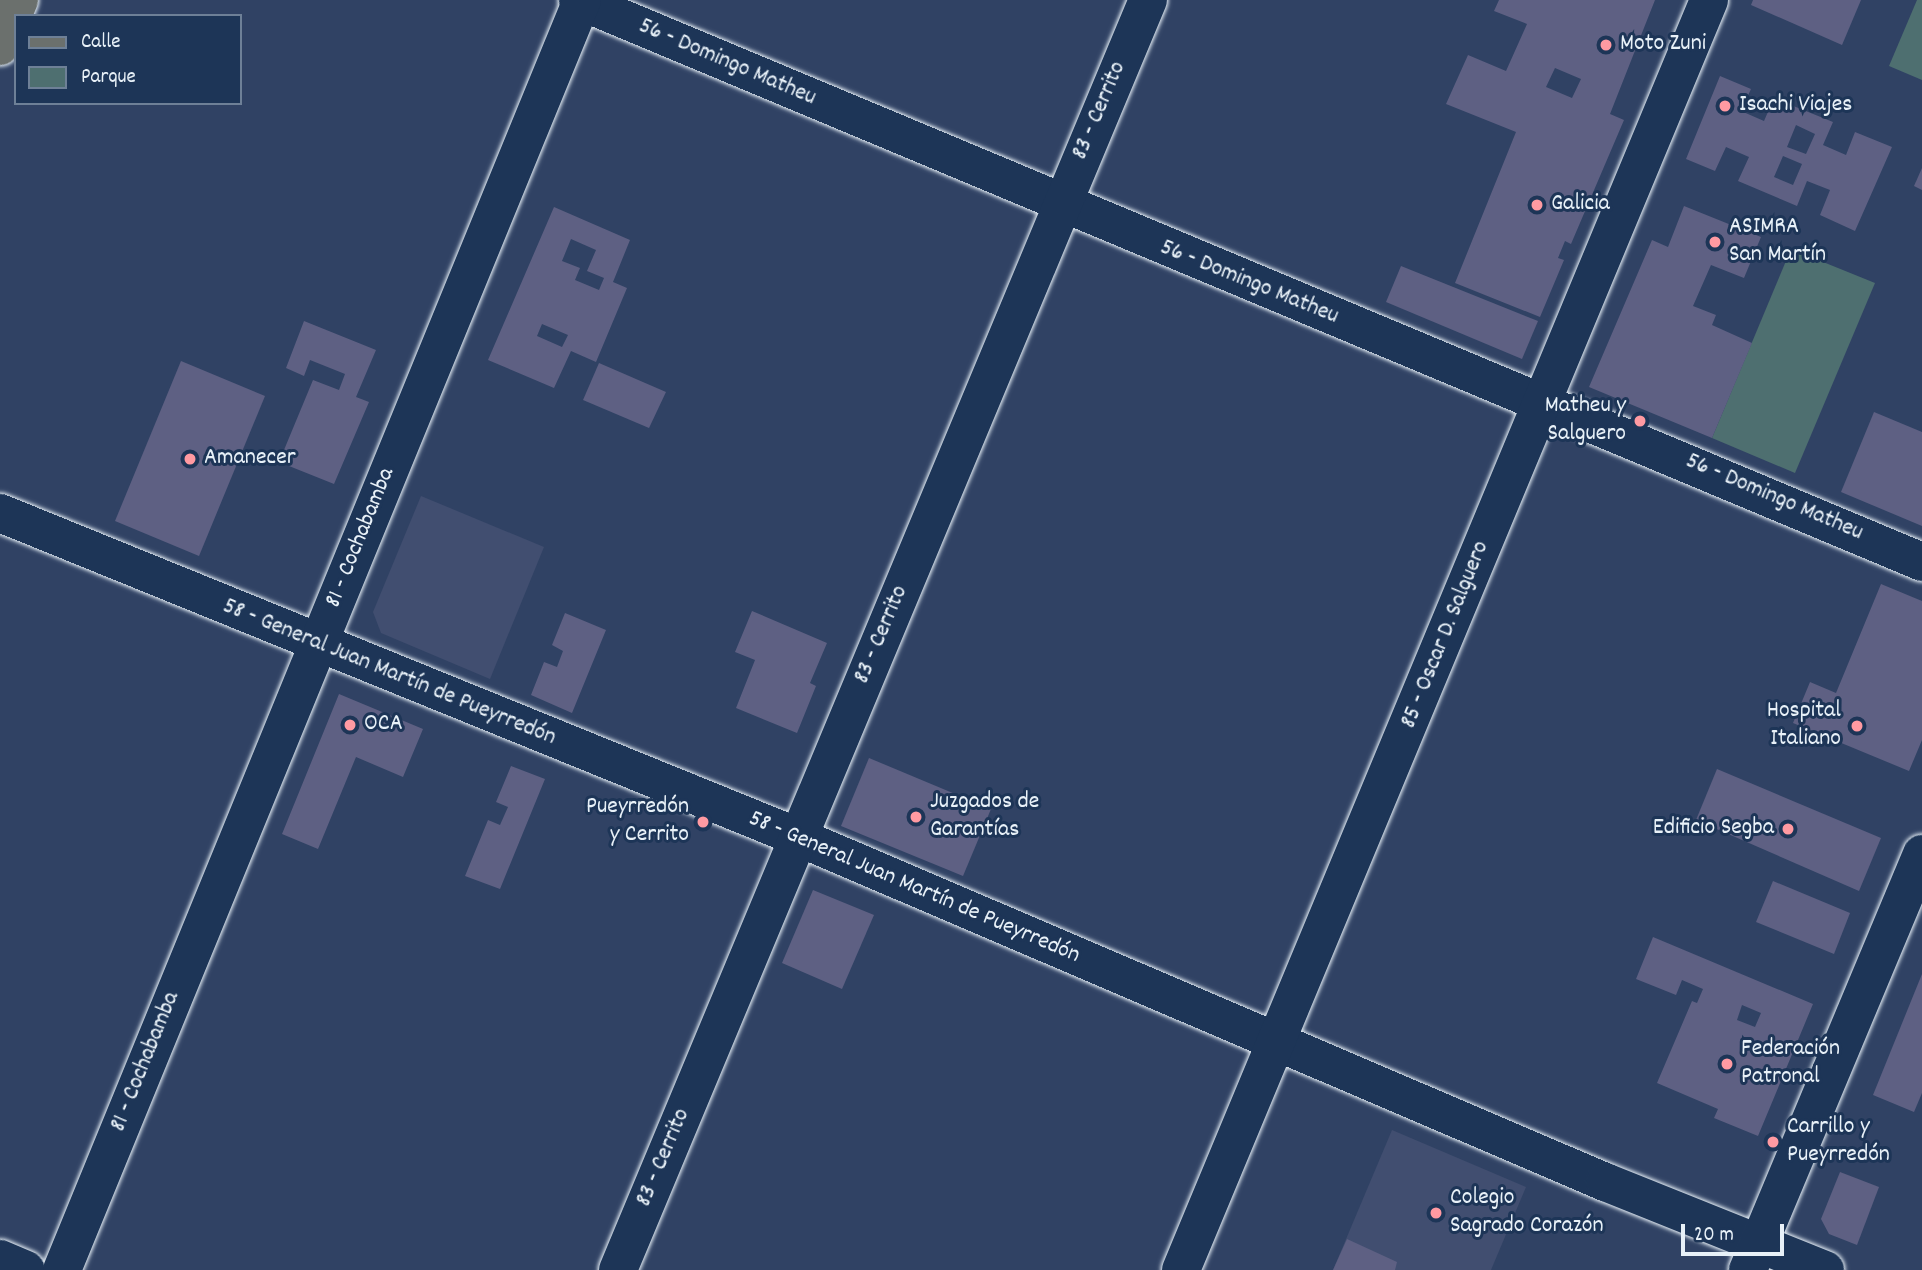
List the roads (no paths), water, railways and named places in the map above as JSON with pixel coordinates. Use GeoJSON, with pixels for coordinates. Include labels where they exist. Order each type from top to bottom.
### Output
{"type":"FeatureCollection","features":[{"type":"Feature","properties":{"kind":"main road"},"geometry":{"type":"LineString","coordinates":[[0,46],[19,0]]}},
{"type":"Feature","properties":{"kind":"street","name":"83 - Cerrito"},"geometry":{"type":"LineString","coordinates":[[618,1270],[1060,205],[1148,0]]}},
{"type":"Feature","properties":{"kind":"street","name":"85 - Oscar D. Salguero"},"geometry":{"type":"LineString","coordinates":[[1181,1270],[1279,1042],[1709,0]]}},
{"type":"Feature","properties":{"kind":"street","name":"56 - Domingo Matheu"},"geometry":{"type":"LineString","coordinates":[[581,1],[1060,205],[1542,400],[1922,562]]}},
{"type":"Feature","properties":{"kind":"street","name":"81 - Cochabamba"},"geometry":{"type":"LineString","coordinates":[[62,1270],[581,1]]}},
{"type":"Feature","properties":{"kind":"street","name":"58 - General Juan Martín de Pueyrredón"},"geometry":{"type":"LineString","coordinates":[[0,513],[317,645],[798,837],[1279,1042],[1754,1257],[1825,1270]]}},
{"type":"Feature","properties":{"kind":"street"},"geometry":{"type":"LineString","coordinates":[[1754,1257],[1922,854]]}},
{"type":"Feature","properties":{"kind":"street"},"geometry":{"type":"LineString","coordinates":[[0,1259],[26,1270]]}},
{"type":"Feature","properties":{"kind":"place","name":"Moto Zuni"},"geometry":{"type":"Point","coordinates":[1606,45]}},
{"type":"Feature","properties":{"kind":"place","name":"Isachi Viajes"},"geometry":{"type":"Point","coordinates":[1725,106]}},
{"type":"Feature","properties":{"kind":"place","name":"Galicia"},"geometry":{"type":"Point","coordinates":[1537,205]}},
{"type":"Feature","properties":{"kind":"place","name":"ASIMRA San Martín"},"geometry":{"type":"Point","coordinates":[1715,242]}},
{"type":"Feature","properties":{"kind":"place","name":"Matheu y Salguero"},"geometry":{"type":"Point","coordinates":[1640,421]}},
{"type":"Feature","properties":{"kind":"place","name":"Amanecer"},"geometry":{"type":"Point","coordinates":[190,459]}},
{"type":"Feature","properties":{"kind":"place","name":"OCA"},"geometry":{"type":"Point","coordinates":[350,725]}},
{"type":"Feature","properties":{"kind":"place","name":"Hospital Italiano"},"geometry":{"type":"Point","coordinates":[1857,726]}},
{"type":"Feature","properties":{"kind":"place","name":"Juzgados de Garantías"},"geometry":{"type":"Point","coordinates":[916,817]}},
{"type":"Feature","properties":{"kind":"place","name":"Pueyrredón y Cerrito"},"geometry":{"type":"Point","coordinates":[703,822]}},
{"type":"Feature","properties":{"kind":"place","name":"Edificio Segba"},"geometry":{"type":"Point","coordinates":[1788,829]}},
{"type":"Feature","properties":{"kind":"place","name":"Federación Patronal"},"geometry":{"type":"Point","coordinates":[1727,1064]}},
{"type":"Feature","properties":{"kind":"place","name":"Carrillo y Pueyrredón"},"geometry":{"type":"Point","coordinates":[1773,1142]}},
{"type":"Feature","properties":{"kind":"place","name":"Colegio Sagrado Corazón"},"geometry":{"type":"Point","coordinates":[1436,1213]}}]}
